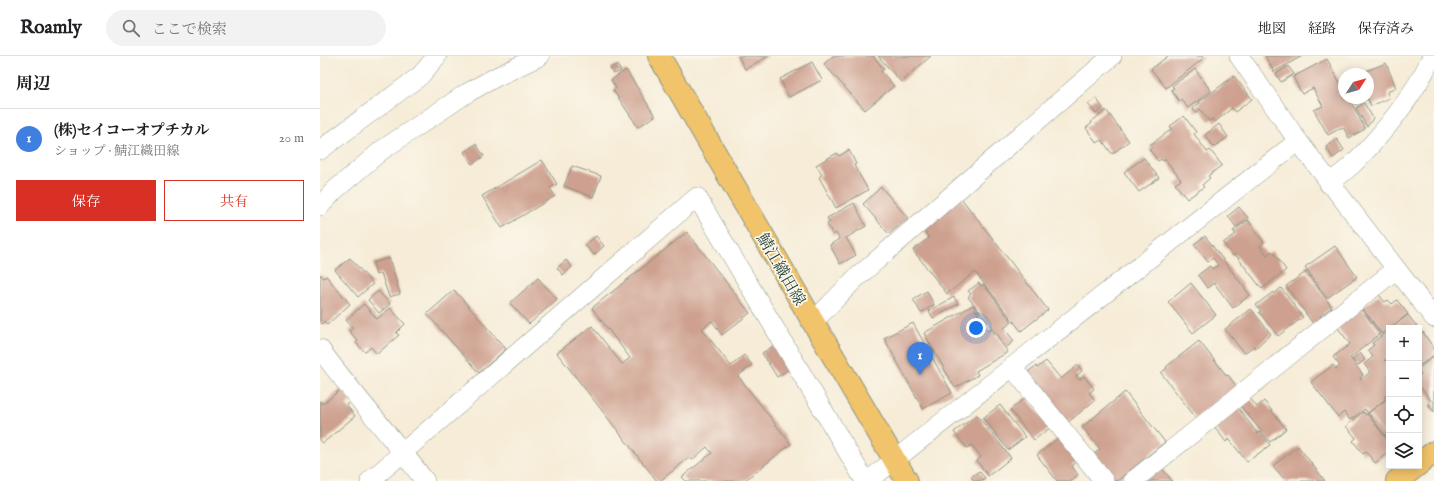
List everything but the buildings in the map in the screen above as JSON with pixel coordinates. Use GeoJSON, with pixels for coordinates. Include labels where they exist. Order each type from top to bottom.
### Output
{"type":"FeatureCollection","features":[{"type":"Feature","properties":{"kind":"main road","name":"鯖江織田線"},"geometry":{"type":"LineString","coordinates":[[659,56],[907,481]]}},
{"type":"Feature","properties":{"kind":"main road"},"geometry":{"type":"LineString","coordinates":[[1422,462],[1434,452]]}},
{"type":"Feature","properties":{"kind":"main road"},"geometry":{"type":"LineString","coordinates":[[1398,481],[1412,469]]}},
{"type":"Feature","properties":{"kind":"street"},"geometry":{"type":"LineString","coordinates":[[320,150],[420,76],[437,56]]}},
{"type":"Feature","properties":{"kind":"street"},"geometry":{"type":"LineString","coordinates":[[320,206],[335,190],[382,150],[467,93],[540,56]]}},
{"type":"Feature","properties":{"kind":"street"},"geometry":{"type":"LineString","coordinates":[[813,322],[854,280],[1112,56]]}},
{"type":"Feature","properties":{"kind":"street"},"geometry":{"type":"LineString","coordinates":[[1239,56],[1329,184],[1434,318]]}},
{"type":"Feature","properties":{"kind":"street"},"geometry":{"type":"LineString","coordinates":[[1329,184],[1355,162],[1381,133],[1412,93],[1432,56]]}},
{"type":"Feature","properties":{"kind":"street"},"geometry":{"type":"LineString","coordinates":[[370,481],[697,197],[866,481],[895,460],[1298,141]]}},
{"type":"Feature","properties":{"kind":"street"},"geometry":{"type":"LineString","coordinates":[[1133,481],[1396,270]]}},
{"type":"Feature","properties":{"kind":"street"},"geometry":{"type":"LineString","coordinates":[[320,349],[342,379],[425,481]]}},
{"type":"Feature","properties":{"kind":"street"},"geometry":{"type":"LineString","coordinates":[[1012,366],[1104,481]]}},
{"type":"Feature","properties":{"kind":"place","name":"(株)セイコーオプチカル"},"geometry":{"type":"Point","coordinates":[920,375]}}]}
